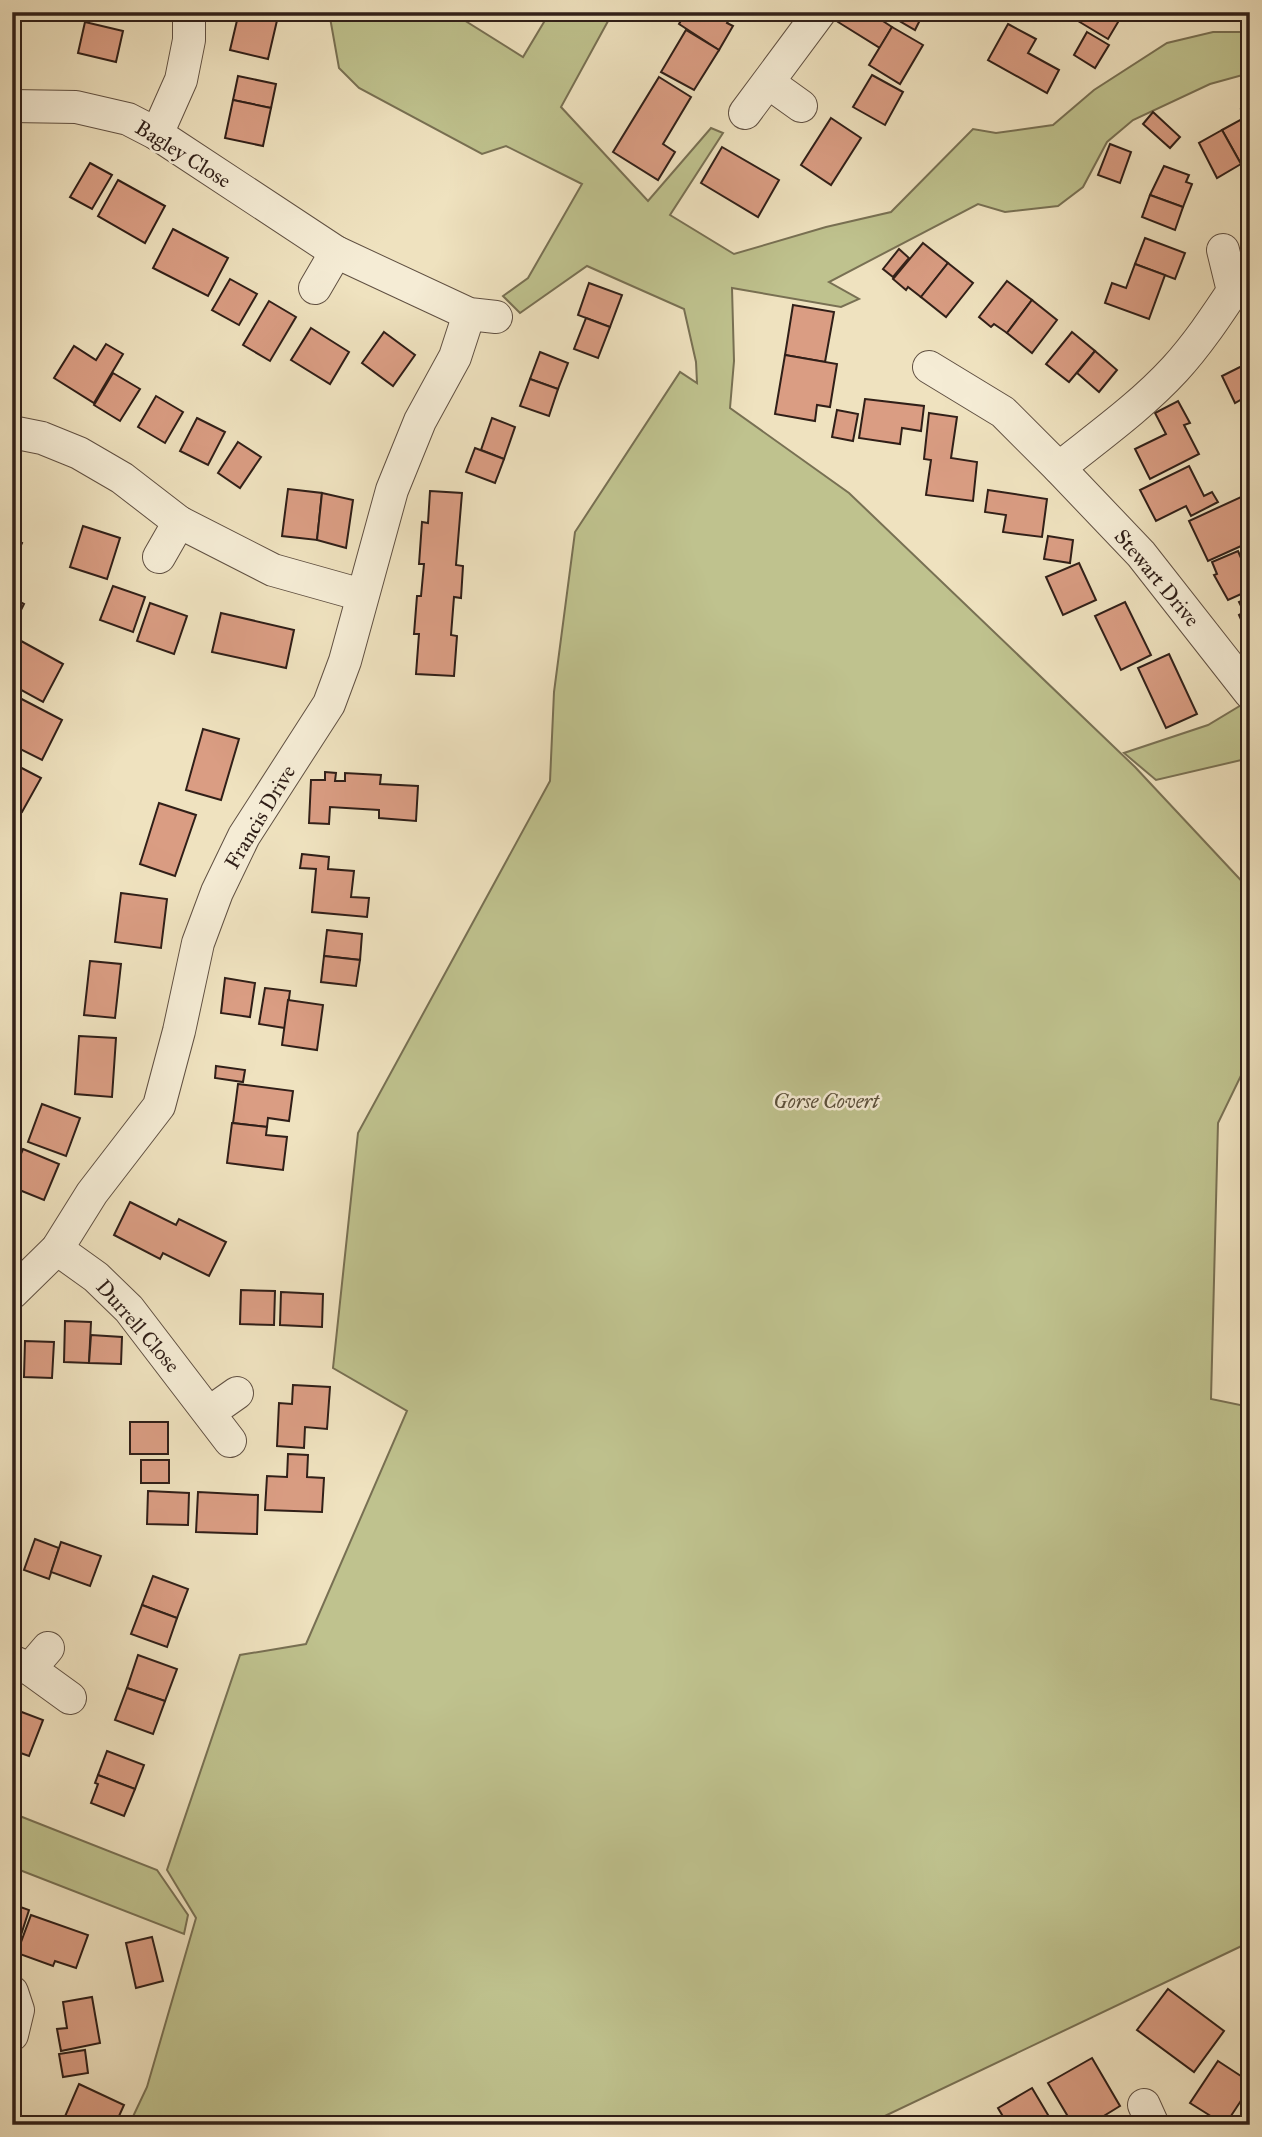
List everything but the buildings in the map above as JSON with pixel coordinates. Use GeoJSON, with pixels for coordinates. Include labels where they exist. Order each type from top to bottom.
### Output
{"type":"FeatureCollection","features":[{"type":"Feature","properties":{"kind":"street"},"geometry":{"type":"LineString","coordinates":[[157,134],[181,80],[188,40],[189,12]]}},
{"type":"Feature","properties":{"kind":"street"},"geometry":{"type":"LineString","coordinates":[[746,113],[820,12]]}},
{"type":"Feature","properties":{"kind":"street"},"geometry":{"type":"LineString","coordinates":[[769,83],[801,106]]}},
{"type":"Feature","properties":{"kind":"street","name":"Bagley Close"},"geometry":{"type":"LineString","coordinates":[[12,106],[76,107],[128,120],[157,134],[337,253],[482,316]]}},
{"type":"Feature","properties":{"kind":"street"},"geometry":{"type":"LineString","coordinates":[[1059,468],[1133,409],[1174,370],[1241,290],[1223,250]]}},
{"type":"Feature","properties":{"kind":"street"},"geometry":{"type":"LineString","coordinates":[[315,288],[337,253]]}},
{"type":"Feature","properties":{"kind":"street","name":"Francis Drive"},"geometry":{"type":"LineString","coordinates":[[12,1293],[57,1249],[92,1193],[159,1106],[198,943],[217,892],[244,836],[330,704],[345,662],[392,490],[420,421],[455,357],[482,316]]}},
{"type":"Feature","properties":{"kind":"street","name":"Stewart Drive"},"geometry":{"type":"LineString","coordinates":[[929,367],[1003,412],[1059,468],[1141,554],[1250,693]]}},
{"type":"Feature","properties":{"kind":"street"},"geometry":{"type":"LineString","coordinates":[[12,432],[42,438],[79,453],[122,478],[179,522],[272,570],[362,595]]}},
{"type":"Feature","properties":{"kind":"street"},"geometry":{"type":"LineString","coordinates":[[159,557],[179,522]]}},
{"type":"Feature","properties":{"kind":"street","name":"Durrell Close"},"geometry":{"type":"LineString","coordinates":[[57,1249],[96,1277],[129,1309],[230,1441]]}},
{"type":"Feature","properties":{"kind":"street"},"geometry":{"type":"LineString","coordinates":[[210,1412],[237,1393]]}},
{"type":"Feature","properties":{"kind":"street"},"geometry":{"type":"LineString","coordinates":[[30,1659],[69,1698]]}},
{"type":"Feature","properties":{"kind":"street"},"geometry":{"type":"LineString","coordinates":[[12,1992],[18,2010],[12,2035]]}},
{"type":"Feature","properties":{"kind":"green space","name":"Gorse Covert"},"geometry":{"type":"Polygon","coordinates":[[[329,12],[451,12],[523,57],[550,12],[613,12],[561,107],[648,201],[711,128],[723,133],[670,215],[734,254],[826,227],[891,212],[973,129],[996,133],[1053,125],[1094,90],[1167,43],[1213,32],[1250,32],[1250,73],[1210,84],[1133,120],[1107,142],[1083,187],[1058,206],[1005,212],[978,204],[829,282],[859,299],[841,307],[732,288],[734,361],[730,408],[849,493],[1135,767],[1250,890],[1250,1057],[1218,1123],[1211,1399],[1250,1407],[1250,1942],[866,2125],[129,2125],[147,2087],[196,1918],[167,1870],[240,1655],[306,1644],[407,1411],[333,1368],[358,1133],[550,781],[554,692],[575,532],[680,372],[697,383],[696,362],[684,309],[587,266],[520,313],[503,296],[528,278],[582,184],[506,146],[482,154],[359,88],[339,68],[329,12]]]}},
{"type":"Feature","properties":{"kind":"green space"},"geometry":{"type":"Polygon","coordinates":[[[1243,704],[1250,713],[1250,758],[1156,780],[1124,753],[1208,725],[1243,704]]]}},
{"type":"Feature","properties":{"kind":"green space"},"geometry":{"type":"Polygon","coordinates":[[[12,1813],[157,1870],[188,1915],[184,1934],[12,1867],[12,1813]]]}}]}
